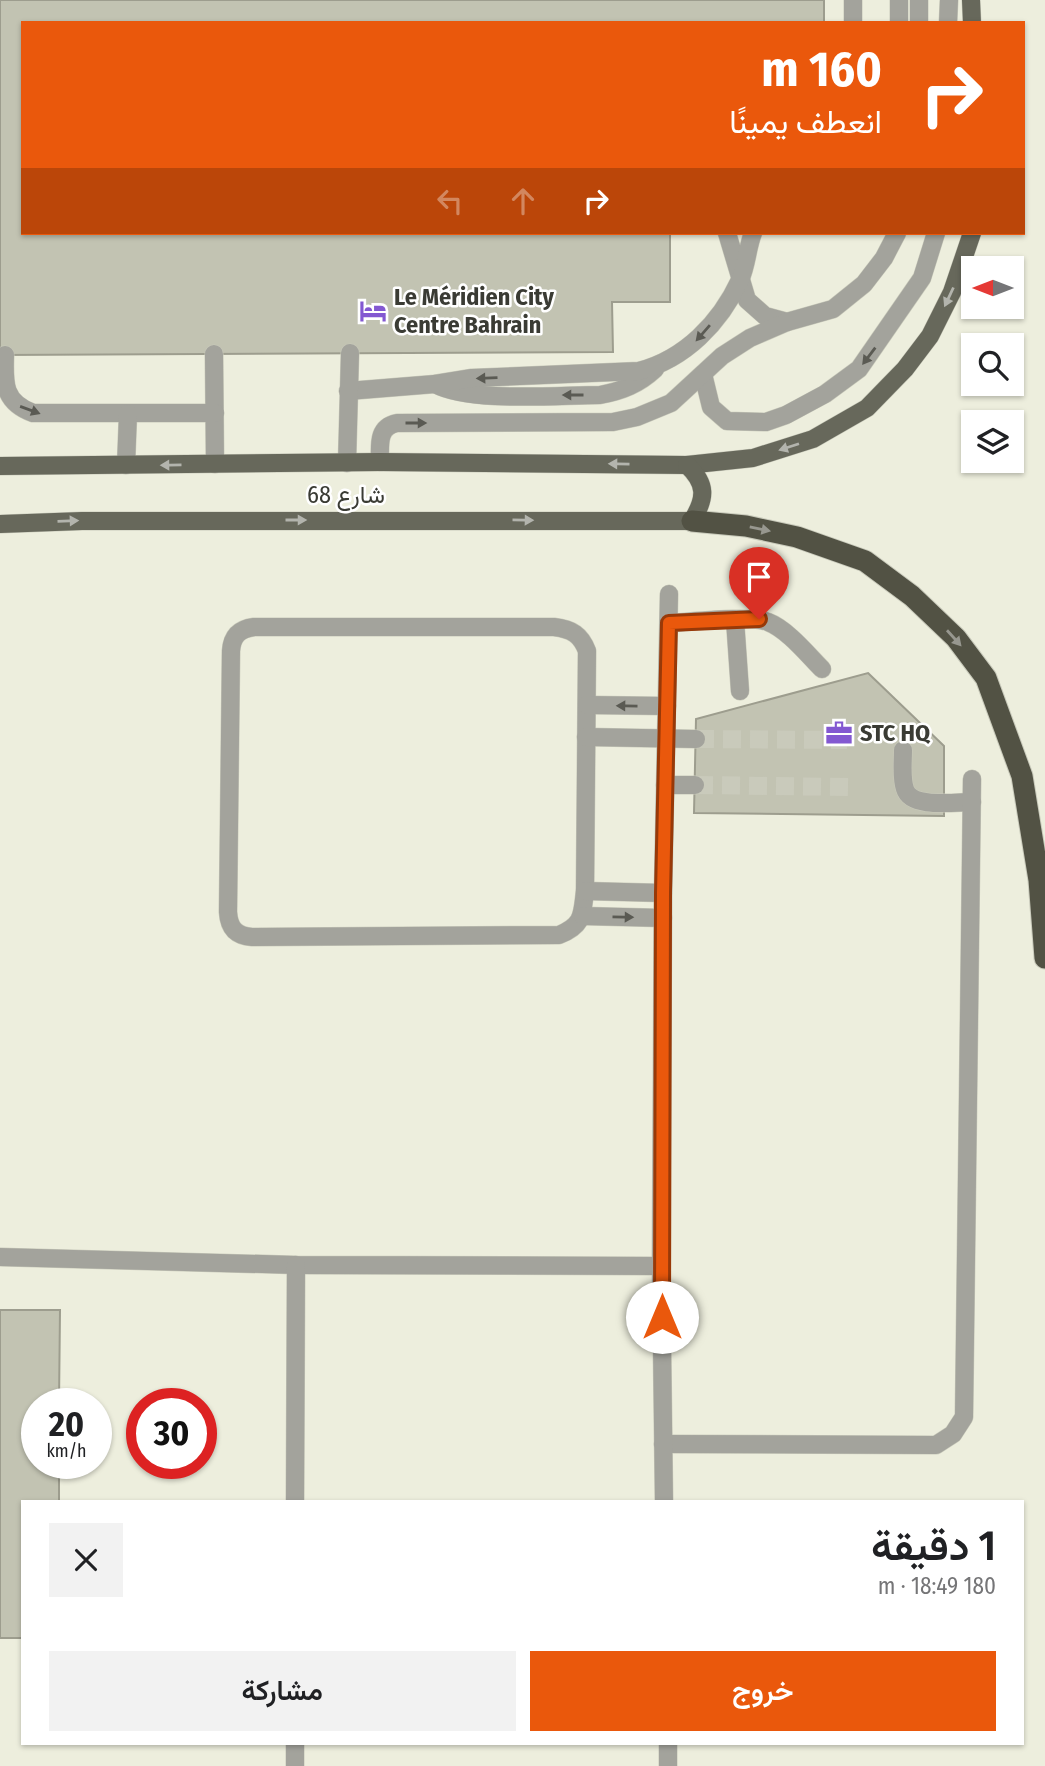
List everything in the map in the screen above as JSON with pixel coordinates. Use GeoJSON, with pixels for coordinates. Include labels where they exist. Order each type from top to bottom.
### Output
{"type":"FeatureCollection","features":[{"type":"Feature","properties":{"kind":"highway"},"geometry":{"type":"LineString","coordinates":[[692,521],[746,526],[797,537],[865,561],[912,596],[956,638],[986,678],[1022,776],[1039,880],[1045,958]]}},
{"type":"Feature","properties":{"kind":"main road"},"geometry":{"type":"LineString","coordinates":[[971,0],[972,21]]}},
{"type":"Feature","properties":{"kind":"main road","name":"شارع 68"},"geometry":{"type":"LineString","coordinates":[[0,466],[380,462],[687,465],[753,458],[813,439],[867,408],[905,369],[930,335],[952,292],[971,235]]}},
{"type":"Feature","properties":{"kind":"main road"},"geometry":{"type":"LineString","coordinates":[[687,465],[699,476],[703,492],[700,508],[692,521]]}},
{"type":"Feature","properties":{"kind":"main road","name":"شارع 68"},"geometry":{"type":"LineString","coordinates":[[0,524],[82,521],[692,521]]}},
{"type":"Feature","properties":{"kind":"street"},"geometry":{"type":"LineString","coordinates":[[853,0],[853,21]]}},
{"type":"Feature","properties":{"kind":"street"},"geometry":{"type":"LineString","coordinates":[[899,0],[899,21]]}},
{"type":"Feature","properties":{"kind":"street"},"geometry":{"type":"LineString","coordinates":[[919,0],[919,21]]}},
{"type":"Feature","properties":{"kind":"street"},"geometry":{"type":"LineString","coordinates":[[948,21],[949,0]]}},
{"type":"Feature","properties":{"kind":"street"},"geometry":{"type":"LineString","coordinates":[[728,235],[747,300],[765,316],[787,322]]}},
{"type":"Feature","properties":{"kind":"street"},"geometry":{"type":"LineString","coordinates":[[348,391],[435,384],[472,378],[639,371],[657,366],[675,357],[698,338],[721,311],[741,277],[747,246],[752,235]]}},
{"type":"Feature","properties":{"kind":"street"},"geometry":{"type":"LineString","coordinates":[[380,462],[380,438],[383,430],[390,424],[612,422],[637,417],[671,403],[722,356],[750,338],[787,322],[833,309],[864,284],[884,258],[896,235]]}},
{"type":"Feature","properties":{"kind":"street"},"geometry":{"type":"LineString","coordinates":[[703,374],[712,407],[727,421],[766,422],[786,415],[825,394],[859,369],[890,328],[922,278],[935,235]]}},
{"type":"Feature","properties":{"kind":"street"},"geometry":{"type":"LineString","coordinates":[[347,463],[350,353]]}},
{"type":"Feature","properties":{"kind":"street"},"geometry":{"type":"LineString","coordinates":[[214,354],[215,464]]}},
{"type":"Feature","properties":{"kind":"street"},"geometry":{"type":"LineString","coordinates":[[5,355],[4,380],[7,392],[22,409],[44,415],[215,413]]}},
{"type":"Feature","properties":{"kind":"street"},"geometry":{"type":"LineString","coordinates":[[126,465],[128,414]]}},
{"type":"Feature","properties":{"kind":"street"},"geometry":{"type":"LineString","coordinates":[[664,1500],[661,1266],[663,893],[669,594]]}},
{"type":"Feature","properties":{"kind":"street"},"geometry":{"type":"LineString","coordinates":[[669,623],[759,619],[776,625],[822,669]]}},
{"type":"Feature","properties":{"kind":"street"},"geometry":{"type":"LineString","coordinates":[[735,620],[740,691]]}},
{"type":"Feature","properties":{"kind":"street"},"geometry":{"type":"LineString","coordinates":[[566,628],[576,633],[587,651],[586,737],[583,916],[570,931],[559,935],[252,937],[242,936],[234,931],[229,922],[232,642],[237,634],[245,629],[566,628]]}},
{"type":"Feature","properties":{"kind":"street"},"geometry":{"type":"LineString","coordinates":[[587,705],[667,706]]}},
{"type":"Feature","properties":{"kind":"street"},"geometry":{"type":"LineString","coordinates":[[586,737],[696,739]]}},
{"type":"Feature","properties":{"kind":"street"},"geometry":{"type":"LineString","coordinates":[[903,750],[905,792],[911,799],[921,802],[972,802]]}},
{"type":"Feature","properties":{"kind":"street"},"geometry":{"type":"LineString","coordinates":[[663,1444],[936,1445],[953,1434],[964,1417],[972,779]]}},
{"type":"Feature","properties":{"kind":"street"},"geometry":{"type":"LineString","coordinates":[[665,785],[695,785]]}},
{"type":"Feature","properties":{"kind":"street"},"geometry":{"type":"LineString","coordinates":[[585,891],[663,893]]}},
{"type":"Feature","properties":{"kind":"street"},"geometry":{"type":"LineString","coordinates":[[583,916],[663,918]]}},
{"type":"Feature","properties":{"kind":"street"},"geometry":{"type":"LineString","coordinates":[[0,1257],[296,1265],[661,1266]]}},
{"type":"Feature","properties":{"kind":"street"},"geometry":{"type":"LineString","coordinates":[[295,1500],[296,1265]]}},
{"type":"Feature","properties":{"kind":"street"},"geometry":{"type":"LineString","coordinates":[[295,1745],[295,1766]]}},
{"type":"Feature","properties":{"kind":"street"},"geometry":{"type":"LineString","coordinates":[[668,1745],[668,1766]]}},
{"type":"Feature","properties":{"kind":"building"},"geometry":{"type":"Polygon","coordinates":[[[0,0],[824,0],[824,21],[21,21],[21,235],[670,235],[670,302],[612,302],[613,352],[0,355],[0,0]]]}},
{"type":"Feature","properties":{"kind":"building"},"geometry":{"type":"Polygon","coordinates":[[[868,673],[944,746],[944,816],[694,813],[696,719],[868,673]]]}},
{"type":"Feature","properties":{"kind":"building"},"geometry":{"type":"Polygon","coordinates":[[[0,1310],[60,1310],[59,1388],[21,1388],[21,1479],[59,1479],[59,1500],[21,1500],[21,1638],[0,1638],[0,1310]]]}},
{"type":"Feature","properties":{"kind":"tunnel"},"geometry":{"type":"LineString","coordinates":[[696,739],[847,740]]}},
{"type":"Feature","properties":{"kind":"tunnel"},"geometry":{"type":"LineString","coordinates":[[695,785],[850,787]]}},
{"type":"Feature","properties":{"kind":"place","name":"Le Méridien City Centre Bahrain"},"geometry":{"type":"Point","coordinates":[373,311]}},
{"type":"Feature","properties":{"kind":"place","name":"STC HQ"},"geometry":{"type":"Point","coordinates":[839,733]}},
{"type":"Feature","properties":{"kind":"route"},"geometry":{"type":"LineString","coordinates":[[662,1317],[663,893],[669,623],[759,619]]}}]}
